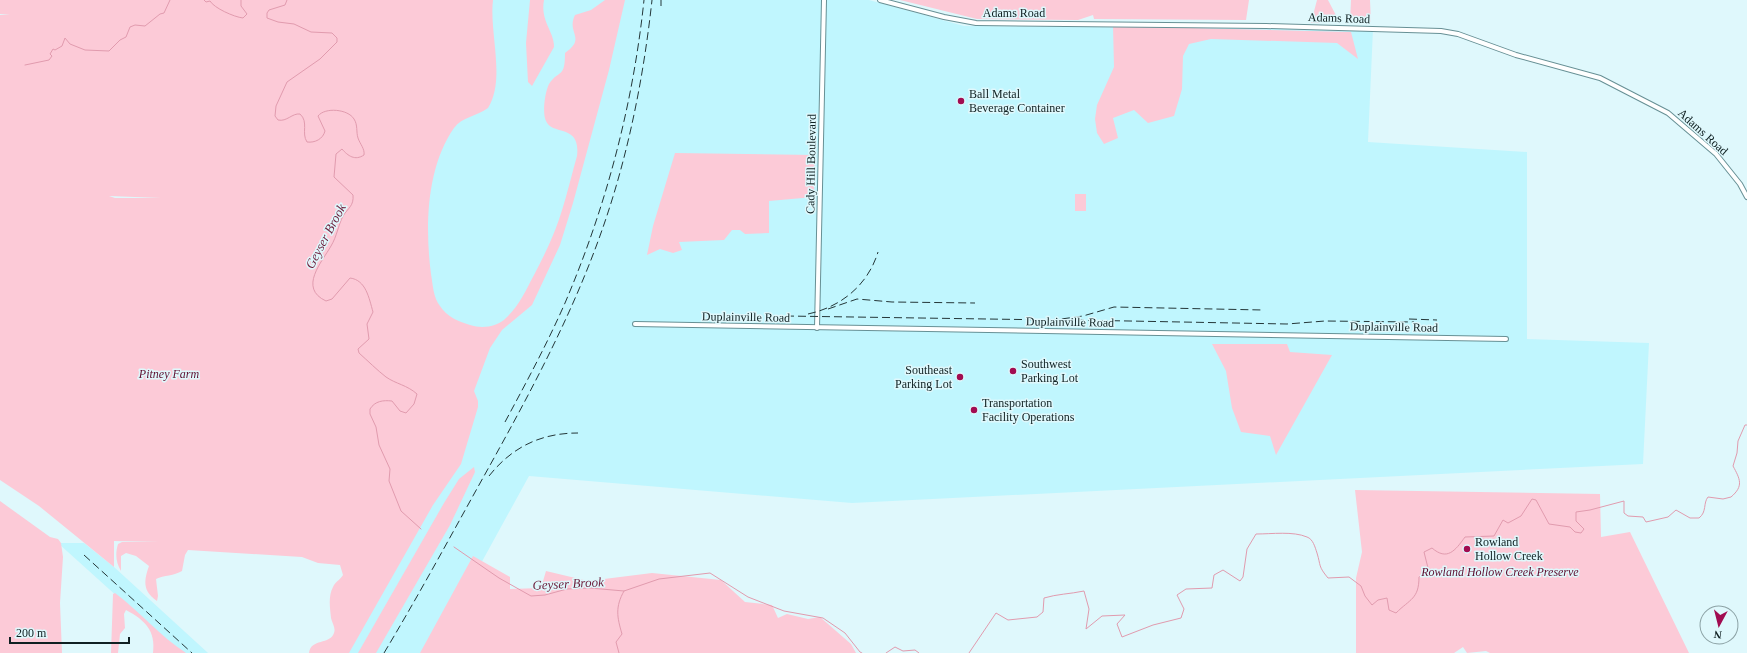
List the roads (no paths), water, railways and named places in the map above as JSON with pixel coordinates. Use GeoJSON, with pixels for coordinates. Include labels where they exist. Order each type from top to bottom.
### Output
{"type":"FeatureCollection","features":[{"type":"Feature","properties":{"kind":"street","name":"Cady Hill Boulevard"},"geometry":{"type":"LineString","coordinates":[[817,328],[824,0]]}},
{"type":"Feature","properties":{"kind":"street","name":"Adams Road"},"geometry":{"type":"LineString","coordinates":[[880,0],[944,17],[976,23],[1266,26],[1441,31],[1458,34],[1523,57],[1600,78],[1668,114],[1716,154],[1740,184],[1747,196]]}},
{"type":"Feature","properties":{"kind":"street","name":"Duplainville Road"},"geometry":{"type":"LineString","coordinates":[[634,324],[1506,339]]}},
{"type":"Feature","properties":{"kind":"waterway"},"geometry":{"type":"LineString","coordinates":[[25,65],[49,60],[52,56],[50,54],[53,49],[55,50],[62,46],[65,38],[70,44],[85,50],[109,51],[120,40],[126,37],[130,27],[135,25],[145,26],[160,14],[164,13],[170,0]]}},
{"type":"Feature","properties":{"kind":"waterway"},"geometry":{"type":"LineString","coordinates":[[204,0],[206,2],[210,1],[212,4],[225,12],[243,18],[247,14],[241,6],[241,0]]}},
{"type":"Feature","properties":{"kind":"waterway","name":"Geyser Brook"},"geometry":{"type":"LineString","coordinates":[[287,0],[285,5],[269,10],[267,13],[267,18],[278,22],[294,24],[311,32],[332,33],[337,38],[337,42],[320,59],[287,82],[276,106],[275,116],[278,120],[281,120],[300,114],[303,117],[305,124],[305,139],[307,142],[310,142],[318,140],[324,134],[325,131],[318,116],[321,113],[331,110],[347,113],[355,121],[358,138],[364,153],[364,155],[358,158],[349,156],[342,149],[336,154],[334,177],[353,195],[353,202],[343,216],[333,242],[318,267],[313,282],[314,289],[318,296],[326,301],[332,299],[350,278],[360,282],[366,290],[373,312],[367,324],[369,339],[358,349],[359,353],[386,377],[417,394],[414,404],[406,413],[400,411],[392,401],[385,401],[374,404],[370,409],[370,414],[376,427],[379,445],[390,469],[389,481],[401,511],[421,529]]}},
{"type":"Feature","properties":{"kind":"waterway","name":"Rowland Hollow Creek"},"geometry":{"type":"LineString","coordinates":[[969,653],[996,613],[1008,620],[1037,617],[1043,612],[1044,598],[1059,595],[1084,591],[1089,609],[1086,629],[1102,616],[1125,615],[1117,624],[1122,637],[1153,625],[1181,618],[1184,609],[1177,595],[1186,589],[1212,588],[1214,575],[1223,570],[1240,581],[1243,577],[1247,549],[1256,534],[1289,533],[1309,538],[1315,546],[1321,568],[1328,578],[1349,577],[1361,586],[1365,596],[1372,605],[1378,600],[1387,598],[1389,610],[1396,613],[1413,598],[1419,584],[1419,577],[1428,568],[1424,552],[1432,548],[1437,552],[1446,554],[1454,550],[1465,537],[1494,536],[1503,520],[1508,523],[1521,516],[1532,499],[1536,500],[1549,524],[1570,527],[1575,532],[1581,533],[1584,529],[1576,521],[1576,512],[1624,501],[1624,513],[1628,516],[1643,517],[1646,522],[1668,517],[1676,510],[1690,518],[1699,518],[1703,513],[1708,497],[1723,499],[1731,497],[1738,489],[1740,482],[1733,466],[1737,453],[1738,441],[1745,425],[1747,425]]}},
{"type":"Feature","properties":{"kind":"waterway","name":"Rowland Hollow Creek"},"geometry":{"type":"LineString","coordinates":[[454,547],[499,578],[531,596],[545,595],[567,589],[590,588],[624,591],[659,579],[710,573],[748,597],[784,611],[823,618],[845,633],[862,653]]}},
{"type":"Feature","properties":{"kind":"waterway"},"geometry":{"type":"LineString","coordinates":[[619,653],[616,642],[622,634],[618,617],[618,607],[624,591]]}},
{"type":"Feature","properties":{"kind":"waterway","name":"Rowland Hollow Creek"},"geometry":{"type":"LineString","coordinates":[[886,653],[895,647],[903,651],[915,650],[919,653]]}},
{"type":"Feature","properties":{"kind":"railway"},"geometry":{"type":"LineString","coordinates":[[505,422],[565,303],[593,230],[616,155],[625,117],[633,78],[644,0]]}},
{"type":"Feature","properties":{"kind":"railway"},"geometry":{"type":"LineString","coordinates":[[384,653],[432,569],[543,366],[585,275],[617,185],[625,154],[644,62],[652,0]]}},
{"type":"Feature","properties":{"kind":"railway"},"geometry":{"type":"LineString","coordinates":[[661,0],[661,6]]}},
{"type":"Feature","properties":{"kind":"railway"},"geometry":{"type":"LineString","coordinates":[[808,314],[831,306],[852,293],[867,275],[878,252]]}},
{"type":"Feature","properties":{"kind":"railway"},"geometry":{"type":"LineString","coordinates":[[828,309],[857,299],[892,302],[975,303]]}},
{"type":"Feature","properties":{"kind":"railway"},"geometry":{"type":"LineString","coordinates":[[786,316],[1054,320],[1083,316],[1114,307],[1263,310]]}},
{"type":"Feature","properties":{"kind":"railway"},"geometry":{"type":"LineString","coordinates":[[1409,319],[1437,320]]}},
{"type":"Feature","properties":{"kind":"railway"},"geometry":{"type":"LineString","coordinates":[[1076,320],[1287,324],[1325,321],[1414,322]]}},
{"type":"Feature","properties":{"kind":"railway"},"geometry":{"type":"LineString","coordinates":[[489,476],[507,457],[528,444],[552,436],[578,433]]}},
{"type":"Feature","properties":{"kind":"railway"},"geometry":{"type":"LineString","coordinates":[[84,555],[192,653]]}},
{"type":"Feature","properties":{"kind":"place","name":"Ball Metal Beverage Container"},"geometry":{"type":"Point","coordinates":[961,101]}},
{"type":"Feature","properties":{"kind":"place","name":"Southwest Parking Lot"},"geometry":{"type":"Point","coordinates":[1013,371]}},
{"type":"Feature","properties":{"kind":"place","name":"Southeast Parking Lot"},"geometry":{"type":"Point","coordinates":[960,377]}},
{"type":"Feature","properties":{"kind":"place","name":"Transportation Facility Operations"},"geometry":{"type":"Point","coordinates":[974,410]}},
{"type":"Feature","properties":{"kind":"place","name":"Rowland Hollow Creek"},"geometry":{"type":"Point","coordinates":[1467,549]}},
{"type":"Feature","properties":{"kind":"park label","name":"Pitney Farm"},"geometry":{"type":"Point","coordinates":[169,374]}},
{"type":"Feature","properties":{"kind":"park label","name":"Rowland Hollow Creek Preserve"},"geometry":{"type":"Point","coordinates":[1500,572]}}]}
